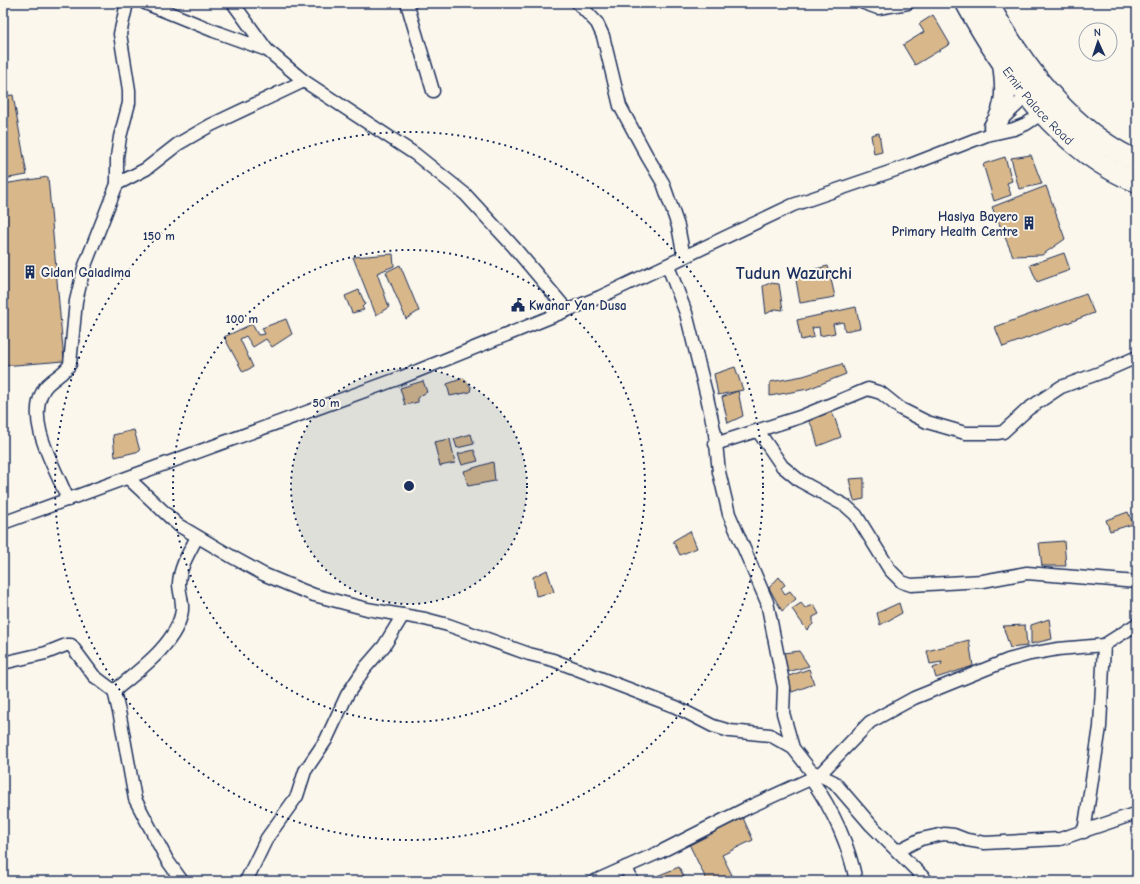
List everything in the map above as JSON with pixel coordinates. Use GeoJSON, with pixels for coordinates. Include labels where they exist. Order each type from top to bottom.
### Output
{"type":"FeatureCollection","features":[{"type":"Feature","properties":{"kind":"main road","name":"Emir Palace Road"},"geometry":{"type":"LineString","coordinates":[[966,3],[976,23],[1003,61],[1035,89],[1051,107],[1067,138],[1088,156],[1110,171],[1137,182]]}},
{"type":"Feature","properties":{"kind":"main road","name":"Emir Palace Road"},"geometry":{"type":"LineString","coordinates":[[988,3],[1012,40],[1035,89]]}},
{"type":"Feature","properties":{"kind":"main road"},"geometry":{"type":"LineString","coordinates":[[991,131],[1001,115],[1005,100],[1006,88],[1003,61]]}},
{"type":"Feature","properties":{"kind":"main road","name":"Emir Palace Road"},"geometry":{"type":"LineString","coordinates":[[1051,107],[1120,153],[1137,161]]}},
{"type":"Feature","properties":{"kind":"street"},"geometry":{"type":"LineString","coordinates":[[68,500],[42,441],[39,422],[40,400],[44,389],[64,372],[70,364],[76,300],[84,268],[117,184],[117,156],[120,137],[129,103],[129,90],[120,34],[127,3]]}},
{"type":"Feature","properties":{"kind":"street"},"geometry":{"type":"LineString","coordinates":[[145,3],[214,31],[267,50]]}},
{"type":"Feature","properties":{"kind":"street"},"geometry":{"type":"LineString","coordinates":[[233,3],[267,50],[304,81],[416,154],[465,194],[513,246],[567,310]]}},
{"type":"Feature","properties":{"kind":"street"},"geometry":{"type":"LineString","coordinates":[[408,3],[433,91]]}},
{"type":"Feature","properties":{"kind":"street"},"geometry":{"type":"LineString","coordinates":[[578,3],[597,24],[603,36],[620,106],[646,156],[663,183],[678,226],[684,257]]}},
{"type":"Feature","properties":{"kind":"street"},"geometry":{"type":"LineString","coordinates":[[864,3],[878,8],[908,3]]}},
{"type":"Feature","properties":{"kind":"street"},"geometry":{"type":"LineString","coordinates":[[117,184],[146,169],[178,144],[211,125],[304,81]]}},
{"type":"Feature","properties":{"kind":"street"},"geometry":{"type":"LineString","coordinates":[[991,131],[1035,89]]}},
{"type":"Feature","properties":{"kind":"street"},"geometry":{"type":"LineString","coordinates":[[3,523],[400,378],[600,297],[668,266],[793,205],[910,165],[991,131],[1014,129],[1051,107]]}},
{"type":"Feature","properties":{"kind":"street"},"geometry":{"type":"LineString","coordinates":[[668,266],[686,314],[707,397],[719,472],[729,514],[767,602],[784,687],[783,714],[793,748],[815,777],[849,852],[856,881]]}},
{"type":"Feature","properties":{"kind":"street"},"geometry":{"type":"LineString","coordinates":[[715,444],[800,417],[868,389],[881,393],[902,409],[927,422],[966,432],[1003,432],[1028,409],[1061,386],[1105,371],[1137,357]]}},
{"type":"Feature","properties":{"kind":"street"},"geometry":{"type":"LineString","coordinates":[[758,431],[782,466],[800,481],[846,506],[856,515],[890,570],[896,578],[906,584],[955,583],[1027,574],[1137,582]]}},
{"type":"Feature","properties":{"kind":"street"},"geometry":{"type":"LineString","coordinates":[[128,478],[166,516],[198,537],[263,574],[314,595],[367,609],[448,625],[529,654],[553,660],[676,707],[713,726],[730,731],[770,735],[793,748]]}},
{"type":"Feature","properties":{"kind":"street"},"geometry":{"type":"LineString","coordinates":[[114,691],[144,667],[173,634],[182,610],[179,584],[180,574],[185,560],[198,537]]}},
{"type":"Feature","properties":{"kind":"street"},"geometry":{"type":"LineString","coordinates":[[246,881],[267,838],[297,796],[305,771],[326,740],[347,695],[364,668],[384,646],[403,615]]}},
{"type":"Feature","properties":{"kind":"street"},"geometry":{"type":"LineString","coordinates":[[595,881],[815,777],[870,722],[914,698],[1008,660],[1058,649],[1104,645],[1137,624]]}},
{"type":"Feature","properties":{"kind":"street"},"geometry":{"type":"LineString","coordinates":[[3,663],[46,653],[66,645],[71,645],[74,646],[94,676],[114,691],[135,799],[167,860],[182,881]]}},
{"type":"Feature","properties":{"kind":"street"},"geometry":{"type":"LineString","coordinates":[[1084,832],[1100,727],[1104,645]]}},
{"type":"Feature","properties":{"kind":"street"},"geometry":{"type":"LineString","coordinates":[[815,777],[834,782],[897,851],[927,881]]}},
{"type":"Feature","properties":{"kind":"street"},"geometry":{"type":"LineString","coordinates":[[897,851],[922,839],[944,834],[954,835],[967,840],[1006,843],[1060,839],[1137,813]]}},
{"type":"Feature","properties":{"kind":"street"},"geometry":{"type":"LineString","coordinates":[[626,867],[632,881]]}},
{"type":"Feature","properties":{"kind":"building"},"geometry":{"type":"Polygon","coordinates":[[[933,15],[950,44],[915,65],[903,45],[924,32],[919,24],[933,15]]]}},
{"type":"Feature","properties":{"kind":"building"},"geometry":{"type":"Polygon","coordinates":[[[13,95],[27,175],[3,179],[3,96],[13,95]]]}},
{"type":"Feature","properties":{"kind":"building"},"geometry":{"type":"Polygon","coordinates":[[[879,133],[882,152],[874,154],[871,135],[879,133]]]}},
{"type":"Feature","properties":{"kind":"building"},"geometry":{"type":"Polygon","coordinates":[[[1031,155],[1042,184],[1019,189],[1011,158],[1031,155]]]}},
{"type":"Feature","properties":{"kind":"building"},"geometry":{"type":"Polygon","coordinates":[[[1005,157],[1012,181],[1007,183],[1011,195],[994,201],[983,164],[1005,157]]]}},
{"type":"Feature","properties":{"kind":"building","name":"Gidan Galadima"},"geometry":{"type":"Polygon","coordinates":[[[48,177],[64,361],[3,366],[3,184],[48,177]]]}},
{"type":"Feature","properties":{"kind":"building","name":"Hasiya Bayero Primary Health Centre"},"geometry":{"type":"Polygon","coordinates":[[[1046,186],[1065,239],[1042,255],[1013,256],[992,207],[1046,186]]]}},
{"type":"Feature","properties":{"kind":"building"},"geometry":{"type":"Polygon","coordinates":[[[1064,253],[1070,270],[1037,282],[1030,265],[1064,253]]]}},
{"type":"Feature","properties":{"kind":"building"},"geometry":{"type":"Polygon","coordinates":[[[393,254],[394,266],[377,273],[389,307],[376,315],[353,257],[393,254]]]}},
{"type":"Feature","properties":{"kind":"building"},"geometry":{"type":"Polygon","coordinates":[[[400,265],[419,311],[406,319],[386,272],[400,265]]]}},
{"type":"Feature","properties":{"kind":"building"},"geometry":{"type":"Polygon","coordinates":[[[828,266],[835,297],[800,303],[795,274],[828,266]]]}},
{"type":"Feature","properties":{"kind":"building"},"geometry":{"type":"Polygon","coordinates":[[[770,283],[779,284],[783,310],[775,309],[766,314],[763,286],[770,283]]]}},
{"type":"Feature","properties":{"kind":"building"},"geometry":{"type":"Polygon","coordinates":[[[359,290],[365,304],[362,307],[364,310],[352,313],[345,296],[359,290]]]}},
{"type":"Feature","properties":{"kind":"building"},"geometry":{"type":"Polygon","coordinates":[[[1086,294],[1094,313],[1003,347],[995,327],[1086,294]]]}},
{"type":"Feature","properties":{"kind":"building"},"geometry":{"type":"Polygon","coordinates":[[[856,307],[860,328],[845,331],[843,322],[833,324],[835,333],[820,336],[819,327],[812,328],[814,337],[801,340],[797,320],[856,307]]]}},
{"type":"Feature","properties":{"kind":"building"},"geometry":{"type":"Polygon","coordinates":[[[286,319],[292,334],[272,347],[266,339],[253,347],[246,336],[240,339],[253,367],[243,372],[224,337],[252,324],[258,335],[265,334],[262,328],[286,319]]]}},
{"type":"Feature","properties":{"kind":"building"},"geometry":{"type":"Polygon","coordinates":[[[842,364],[846,374],[808,389],[770,396],[770,382],[803,376],[842,364]]]}},
{"type":"Feature","properties":{"kind":"building"},"geometry":{"type":"Polygon","coordinates":[[[735,367],[743,390],[718,395],[714,374],[735,367]]]}},
{"type":"Feature","properties":{"kind":"building"},"geometry":{"type":"Polygon","coordinates":[[[464,378],[471,387],[470,392],[450,396],[447,384],[464,378]]]}},
{"type":"Feature","properties":{"kind":"building"},"geometry":{"type":"Polygon","coordinates":[[[423,381],[427,392],[418,397],[418,402],[405,405],[400,388],[423,381]]]}},
{"type":"Feature","properties":{"kind":"building"},"geometry":{"type":"Polygon","coordinates":[[[738,391],[743,416],[728,423],[722,397],[738,391]]]}},
{"type":"Feature","properties":{"kind":"building"},"geometry":{"type":"Polygon","coordinates":[[[829,407],[841,437],[818,446],[813,428],[806,416],[829,407]]]}},
{"type":"Feature","properties":{"kind":"building"},"geometry":{"type":"Polygon","coordinates":[[[134,430],[140,451],[115,457],[113,435],[134,430]]]}},
{"type":"Feature","properties":{"kind":"building"},"geometry":{"type":"Polygon","coordinates":[[[471,434],[474,444],[457,448],[454,439],[471,434]]]}},
{"type":"Feature","properties":{"kind":"building"},"geometry":{"type":"Polygon","coordinates":[[[450,439],[455,463],[440,466],[434,442],[450,439]]]}},
{"type":"Feature","properties":{"kind":"building"},"geometry":{"type":"Polygon","coordinates":[[[474,450],[478,461],[462,465],[458,454],[474,450]]]}},
{"type":"Feature","properties":{"kind":"building"},"geometry":{"type":"Polygon","coordinates":[[[493,462],[495,481],[468,486],[464,471],[493,462]]]}},
{"type":"Feature","properties":{"kind":"building"},"geometry":{"type":"Polygon","coordinates":[[[864,478],[864,499],[854,501],[849,479],[864,478]]]}},
{"type":"Feature","properties":{"kind":"building"},"geometry":{"type":"Polygon","coordinates":[[[1128,512],[1133,524],[1110,531],[1106,520],[1128,512]]]}},
{"type":"Feature","properties":{"kind":"building"},"geometry":{"type":"Polygon","coordinates":[[[690,531],[697,548],[680,555],[673,541],[690,531]]]}},
{"type":"Feature","properties":{"kind":"building"},"geometry":{"type":"Polygon","coordinates":[[[1064,541],[1066,566],[1042,566],[1039,543],[1064,541]]]}},
{"type":"Feature","properties":{"kind":"building"},"geometry":{"type":"Polygon","coordinates":[[[547,570],[554,592],[536,596],[533,577],[547,570]]]}},
{"type":"Feature","properties":{"kind":"building"},"geometry":{"type":"Polygon","coordinates":[[[779,577],[785,585],[781,588],[785,594],[790,591],[796,599],[782,611],[769,588],[779,577]]]}},
{"type":"Feature","properties":{"kind":"building"},"geometry":{"type":"Polygon","coordinates":[[[801,603],[805,608],[814,605],[819,614],[813,617],[813,624],[807,630],[792,609],[801,603]]]}},
{"type":"Feature","properties":{"kind":"building"},"geometry":{"type":"Polygon","coordinates":[[[899,603],[902,613],[880,625],[877,613],[899,603]]]}},
{"type":"Feature","properties":{"kind":"building"},"geometry":{"type":"Polygon","coordinates":[[[1049,619],[1052,639],[1031,644],[1031,625],[1049,619]]]}},
{"type":"Feature","properties":{"kind":"building"},"geometry":{"type":"Polygon","coordinates":[[[1025,625],[1027,646],[1010,648],[1003,626],[1025,625]]]}},
{"type":"Feature","properties":{"kind":"building"},"geometry":{"type":"Polygon","coordinates":[[[969,640],[973,666],[936,678],[933,668],[941,665],[942,662],[930,664],[927,651],[969,640]]]}},
{"type":"Feature","properties":{"kind":"building"},"geometry":{"type":"Polygon","coordinates":[[[799,651],[809,666],[788,672],[783,653],[799,651]]]}},
{"type":"Feature","properties":{"kind":"building"},"geometry":{"type":"Polygon","coordinates":[[[809,669],[814,684],[792,692],[786,677],[809,669]]]}},
{"type":"Feature","properties":{"kind":"building"},"geometry":{"type":"Polygon","coordinates":[[[743,818],[753,840],[722,855],[732,875],[719,881],[707,881],[689,844],[743,818]]]}},
{"type":"Feature","properties":{"kind":"building"},"geometry":{"type":"Polygon","coordinates":[[[679,867],[686,881],[659,881],[657,876],[679,867]]]}},
{"type":"Feature","properties":{"kind":"place","name":"Hasiya Bayero Primary Health Centre"},"geometry":{"type":"Point","coordinates":[1029,223]}},
{"type":"Feature","properties":{"kind":"place","name":"Gidan Galadima"},"geometry":{"type":"Point","coordinates":[30,272]}},
{"type":"Feature","properties":{"kind":"place","name":"Kwanar Yan Dusa"},"geometry":{"type":"Point","coordinates":[518,305]}},
{"type":"Feature","properties":{"kind":"district","name":"Tudun Wazurchi"},"geometry":{"type":"Point","coordinates":[794,273]}}]}
